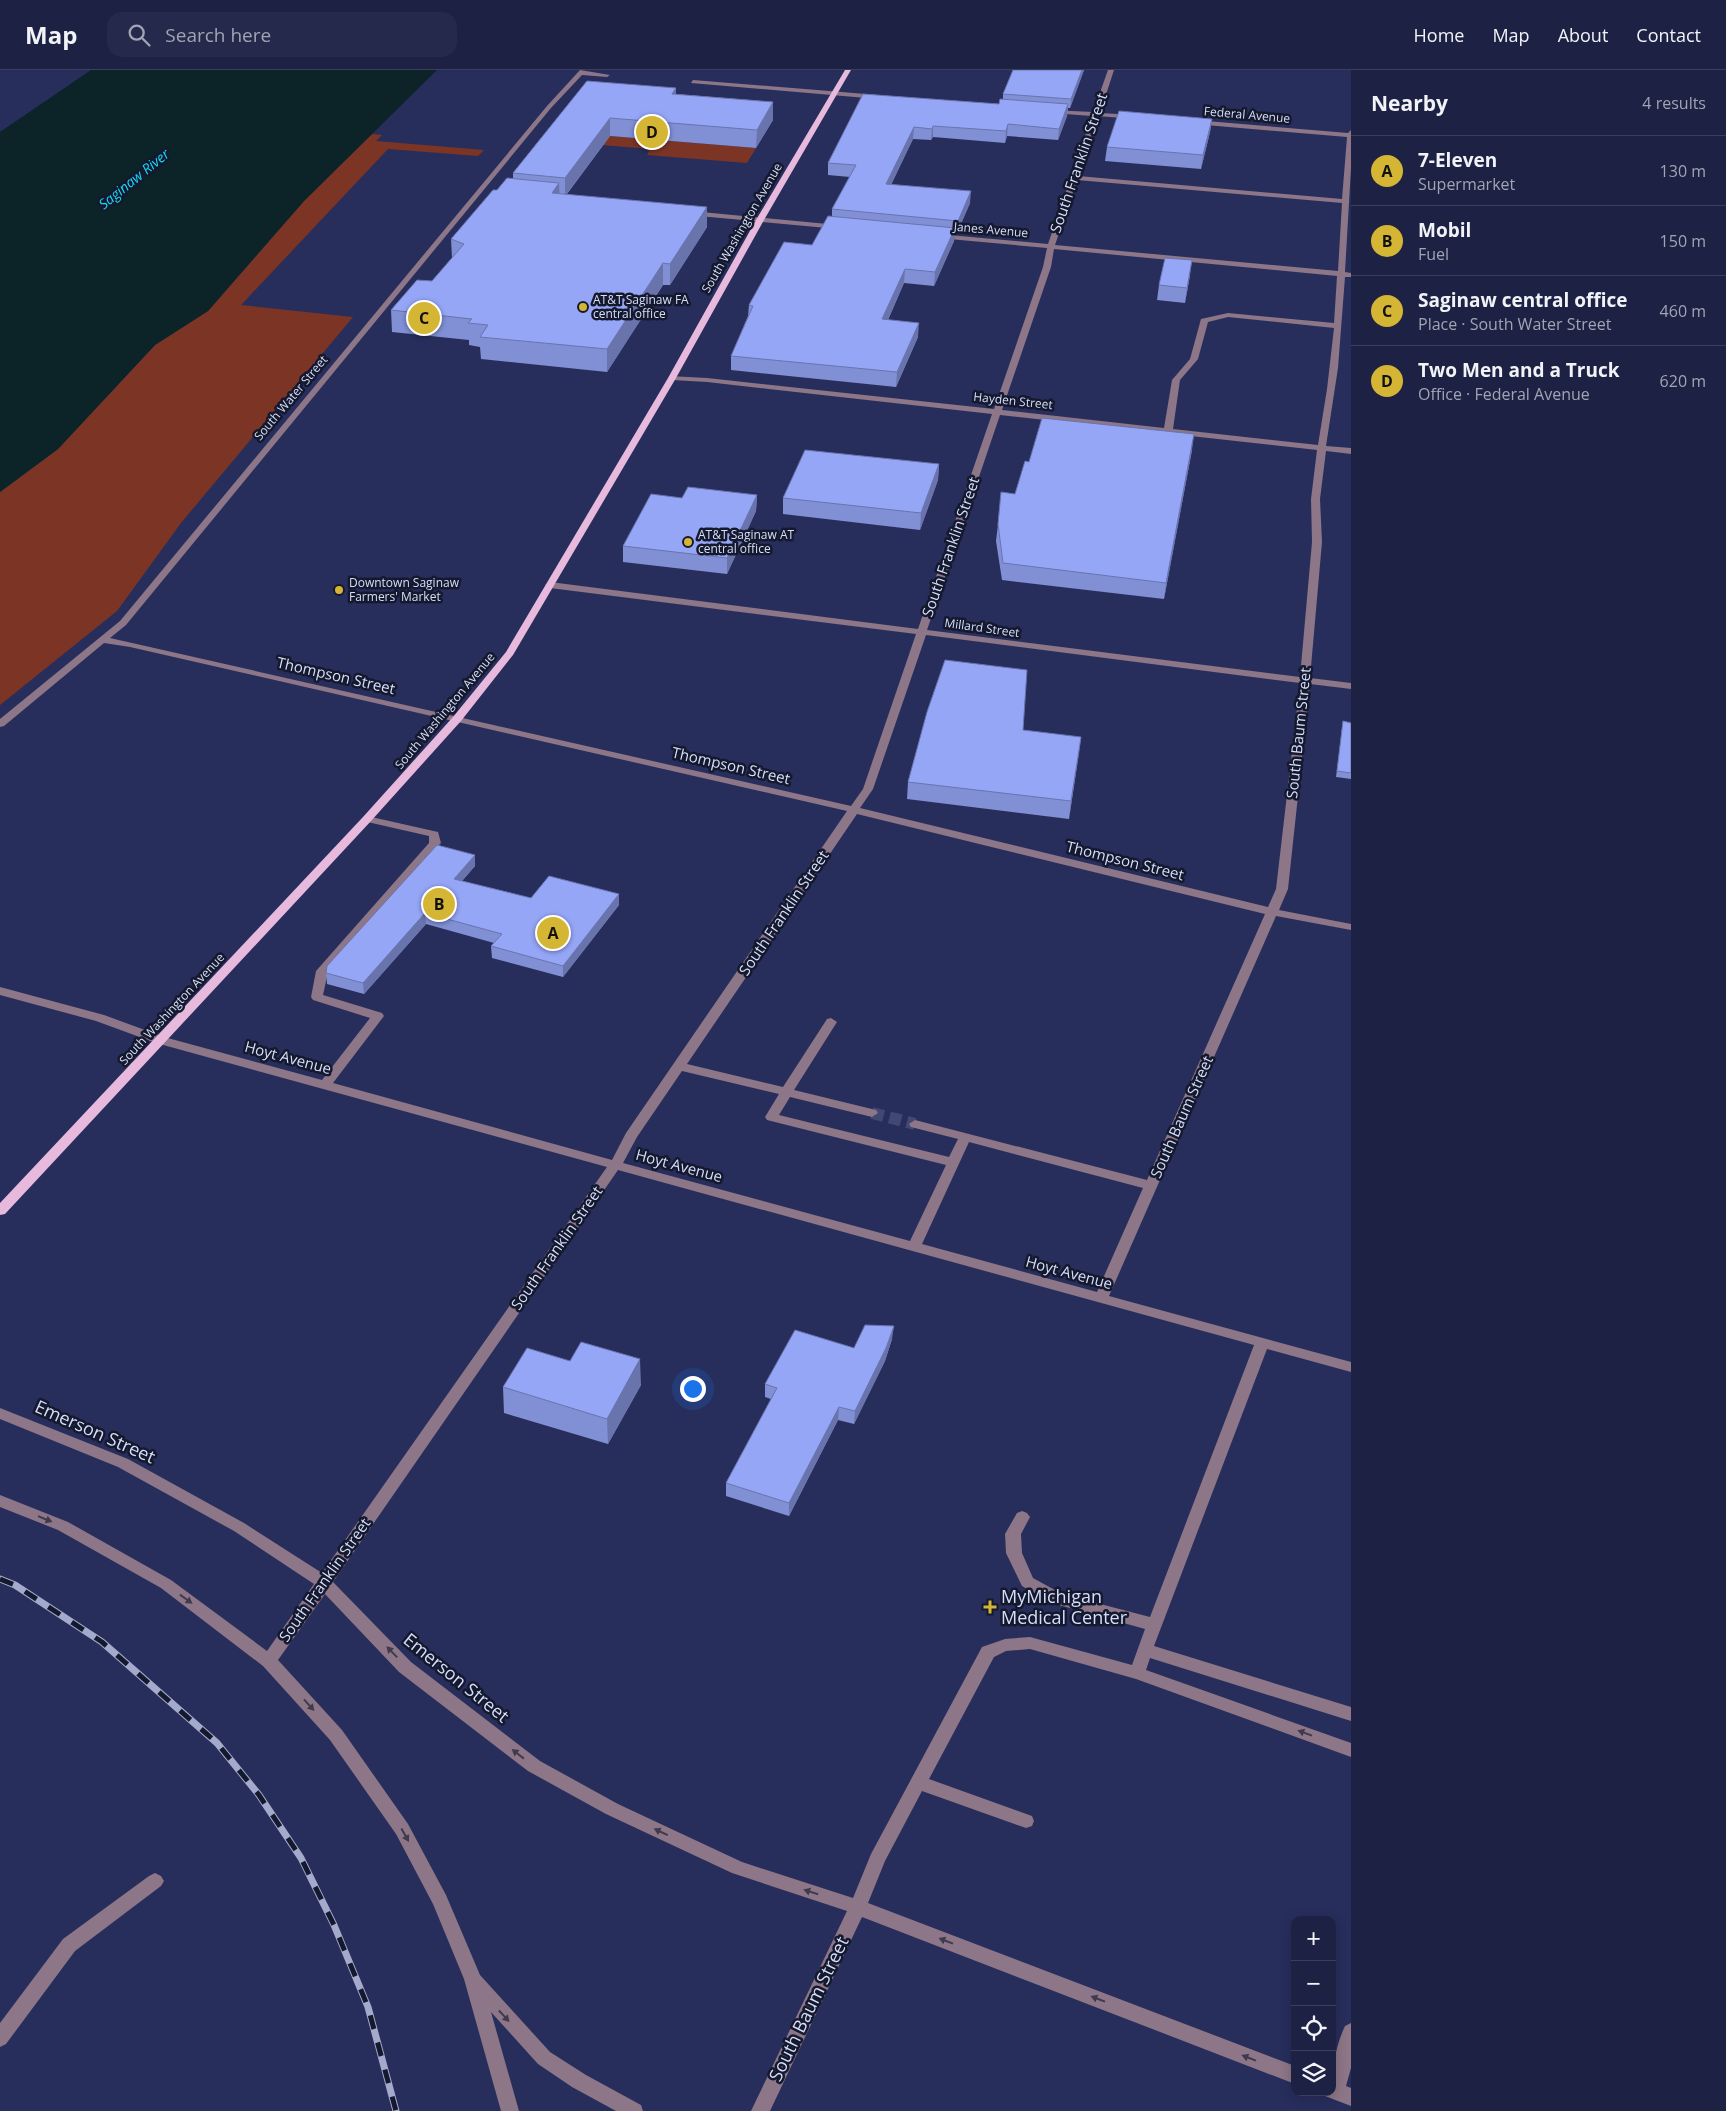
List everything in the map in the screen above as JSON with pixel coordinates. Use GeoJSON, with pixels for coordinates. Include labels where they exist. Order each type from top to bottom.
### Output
{"type":"FeatureCollection","features":[{"type":"Feature","properties":{"kind":"main road","name":"South Washington Avenue"},"geometry":{"type":"LineString","coordinates":[[0,1211],[367,819],[457,719],[510,652],[672,378],[760,220],[848,70]]}},
{"type":"Feature","properties":{"kind":"street","name":"South Franklin Street"},"geometry":{"type":"LineString","coordinates":[[269,1661],[322,1582],[614,1165],[631,1136],[868,789],[998,411],[1047,266],[1051,246],[1111,70]]}},
{"type":"Feature","properties":{"kind":"street"},"geometry":{"type":"LineString","coordinates":[[582,71],[607,75]]}},
{"type":"Feature","properties":{"kind":"street","name":"South Water Street"},"geometry":{"type":"LineString","coordinates":[[0,724],[123,623],[484,193],[549,107],[582,71]]}},
{"type":"Feature","properties":{"kind":"street"},"geometry":{"type":"LineString","coordinates":[[693,82],[885,98]]}},
{"type":"Feature","properties":{"kind":"street"},"geometry":{"type":"LineString","coordinates":[[1043,110],[1144,118]]}},
{"type":"Feature","properties":{"kind":"street","name":"Federal Avenue"},"geometry":{"type":"LineString","coordinates":[[1183,121],[1351,134]]}},
{"type":"Feature","properties":{"kind":"street","name":"South Baum Street"},"geometry":{"type":"LineString","coordinates":[[1101,1299],[1282,889],[1305,680],[1317,542],[1315,524],[1322,448],[1332,395],[1338,326],[1347,274],[1345,201],[1351,134]]}},
{"type":"Feature","properties":{"kind":"street"},"geometry":{"type":"LineString","coordinates":[[1074,178],[1345,201]]}},
{"type":"Feature","properties":{"kind":"street"},"geometry":{"type":"LineString","coordinates":[[680,212],[848,228]]}},
{"type":"Feature","properties":{"kind":"street","name":"Janes Avenue"},"geometry":{"type":"LineString","coordinates":[[926,235],[1347,274]]}},
{"type":"Feature","properties":{"kind":"street"},"geometry":{"type":"LineString","coordinates":[[1168,431],[1176,380],[1194,359],[1204,321],[1228,315],[1338,326]]}},
{"type":"Feature","properties":{"kind":"street","name":"Hayden Street"},"geometry":{"type":"LineString","coordinates":[[672,378],[998,411],[1351,451]]}},
{"type":"Feature","properties":{"kind":"street","name":"Millard Street"},"geometry":{"type":"LineString","coordinates":[[550,585],[1351,686]]}},
{"type":"Feature","properties":{"kind":"street","name":"Thompson Street"},"geometry":{"type":"LineString","coordinates":[[103,640],[130,644],[855,810],[1273,912],[1351,927]]}},
{"type":"Feature","properties":{"kind":"street"},"geometry":{"type":"LineString","coordinates":[[325,1085],[378,1016],[317,997],[322,971],[435,843],[434,834],[367,819]]}},
{"type":"Feature","properties":{"kind":"street","name":"Hoyt Avenue"},"geometry":{"type":"LineString","coordinates":[[0,991],[100,1018],[160,1040],[1351,1367]]}},
{"type":"Feature","properties":{"kind":"street"},"geometry":{"type":"LineString","coordinates":[[832,1022],[785,1091],[771,1117],[952,1162]]}},
{"type":"Feature","properties":{"kind":"street"},"geometry":{"type":"LineString","coordinates":[[679,1066],[872,1114]]}},
{"type":"Feature","properties":{"kind":"street"},"geometry":{"type":"LineString","coordinates":[[915,1124],[1152,1186]]}},
{"type":"Feature","properties":{"kind":"street"},"geometry":{"type":"LineString","coordinates":[[914,1247],[965,1137]]}},
{"type":"Feature","properties":{"kind":"street"},"geometry":{"type":"LineString","coordinates":[[1262,1343],[1137,1672],[1351,1750]]}},
{"type":"Feature","properties":{"kind":"street","name":"Emerson Street"},"geometry":{"type":"LineString","coordinates":[[0,1413],[123,1463],[239,1527],[322,1582],[405,1666],[534,1766],[612,1809],[738,1868],[858,1907],[1291,2073]]}},
{"type":"Feature","properties":{"kind":"street"},"geometry":{"type":"LineString","coordinates":[[0,1501],[63,1526],[166,1584],[269,1661],[336,1735],[402,1829],[440,1901],[473,1978],[510,2111]]}},
{"type":"Feature","properties":{"kind":"street"},"geometry":{"type":"LineString","coordinates":[[1022,1517],[1013,1534],[1014,1552],[1027,1582],[1058,1599],[1154,1625]]}},
{"type":"Feature","properties":{"kind":"street","name":"South Baum Street"},"geometry":{"type":"LineString","coordinates":[[760,2111],[858,1907],[877,1859],[920,1783],[988,1652],[1006,1645],[1030,1643],[1137,1672]]}},
{"type":"Feature","properties":{"kind":"street"},"geometry":{"type":"LineString","coordinates":[[1145,1650],[1351,1714]]}},
{"type":"Feature","properties":{"kind":"street"},"geometry":{"type":"LineString","coordinates":[[920,1783],[1026,1821]]}},
{"type":"Feature","properties":{"kind":"street"},"geometry":{"type":"LineString","coordinates":[[0,2038],[70,1944],[155,1881]]}},
{"type":"Feature","properties":{"kind":"street"},"geometry":{"type":"LineString","coordinates":[[473,1978],[501,2013],[544,2058],[579,2081],[634,2111]]}},
{"type":"Feature","properties":{"kind":"street"},"geometry":{"type":"LineString","coordinates":[[1340,2093],[1351,2032]]}},
{"type":"Feature","properties":{"kind":"shaded area"},"geometry":{"type":"Polygon","coordinates":[[[561,132],[756,148],[747,163],[647,155],[650,149],[554,141],[561,132]]]}},
{"type":"Feature","properties":{"kind":"shaded area"},"geometry":{"type":"Polygon","coordinates":[[[372,134],[382,135],[376,141],[484,150],[478,156],[388,149],[241,305],[353,317],[181,523],[117,611],[0,705],[0,492],[58,449],[155,345],[208,311],[304,201],[372,134]]]}},
{"type":"Feature","properties":{"kind":"water","name":"Saginaw River"},"geometry":{"type":"Polygon","coordinates":[[[91,70],[437,70],[304,201],[208,311],[155,345],[58,449],[0,492],[0,132],[91,70]]]}},
{"type":"Feature","properties":{"kind":"building"},"geometry":{"type":"Polygon","coordinates":[[[1013,70],[1082,70],[1071,99],[1003,94],[1013,70]]]}},
{"type":"Feature","properties":{"kind":"building"},"geometry":{"type":"Polygon","coordinates":[[[587,81],[676,88],[672,94],[773,102],[757,130],[610,118],[565,178],[513,173],[587,81]]]}},
{"type":"Feature","properties":{"kind":"building"},"geometry":{"type":"Polygon","coordinates":[[[863,94],[999,104],[1000,99],[1068,104],[1059,129],[1008,124],[1006,131],[933,126],[932,129],[914,127],[886,184],[971,191],[958,221],[832,209],[856,165],[828,163],[863,94]]]}},
{"type":"Feature","properties":{"kind":"building"},"geometry":{"type":"Polygon","coordinates":[[[1119,111],[1212,119],[1203,155],[1107,147],[1119,111]]]}},
{"type":"Feature","properties":{"kind":"building"},"geometry":{"type":"Polygon","coordinates":[[[507,178],[559,183],[552,193],[707,207],[670,264],[663,263],[607,349],[480,337],[488,325],[468,323],[472,319],[391,310],[417,280],[432,281],[464,244],[451,239],[493,190],[497,190],[507,178]]]}},
{"type":"Feature","properties":{"kind":"building"},"geometry":{"type":"Polygon","coordinates":[[[828,216],[955,228],[935,272],[905,269],[882,319],[919,323],[897,372],[731,356],[753,306],[749,305],[784,242],[812,245],[828,216]]]}},
{"type":"Feature","properties":{"kind":"building"},"geometry":{"type":"Polygon","coordinates":[[[1165,258],[1192,260],[1187,288],[1159,285],[1165,258]]]}},
{"type":"Feature","properties":{"kind":"building"},"geometry":{"type":"Polygon","coordinates":[[[1042,418],[1194,434],[1166,583],[1003,563],[998,524],[1001,492],[1015,494],[1025,461],[1029,462],[1042,418]]]}},
{"type":"Feature","properties":{"kind":"building"},"geometry":{"type":"Polygon","coordinates":[[[805,450],[939,464],[921,513],[783,498],[805,450]]]}},
{"type":"Feature","properties":{"kind":"building","name":"AT&T Saginaw AT central office"},"geometry":{"type":"Polygon","coordinates":[[[688,487],[757,495],[727,558],[623,546],[651,494],[682,498],[688,487]]]}},
{"type":"Feature","properties":{"kind":"building"},"geometry":{"type":"Polygon","coordinates":[[[945,660],[1027,670],[1023,730],[1081,737],[1071,801],[908,782],[927,712],[945,660]]]}},
{"type":"Feature","properties":{"kind":"building"},"geometry":{"type":"Polygon","coordinates":[[[1343,721],[1351,723],[1351,773],[1337,771],[1343,721]]]}},
{"type":"Feature","properties":{"kind":"building"},"geometry":{"type":"Polygon","coordinates":[[[437,845],[475,855],[454,879],[531,898],[549,876],[619,894],[563,966],[491,946],[502,934],[425,913],[363,983],[326,973],[327,966],[437,845]]]}},
{"type":"Feature","properties":{"kind":"building"},"geometry":{"type":"Polygon","coordinates":[[[865,1325],[894,1326],[886,1348],[855,1411],[839,1407],[789,1503],[726,1483],[777,1388],[765,1384],[795,1330],[854,1348],[865,1325]]]}},
{"type":"Feature","properties":{"kind":"building"},"geometry":{"type":"Polygon","coordinates":[[[581,1342],[640,1359],[607,1419],[503,1387],[527,1348],[570,1361],[581,1342]]]}},
{"type":"Feature","properties":{"kind":"tunnel"},"geometry":{"type":"LineString","coordinates":[[872,1113],[915,1124]]}},
{"type":"Feature","properties":{"kind":"railway"},"geometry":{"type":"LineString","coordinates":[[0,1579],[15,1585],[102,1642],[217,1743],[259,1795],[301,1858],[334,1925],[368,2007],[396,2111]]}},
{"type":"Feature","properties":{"kind":"place","name":"Two Men and a Truck"},"geometry":{"type":"Point","coordinates":[652,132]}},
{"type":"Feature","properties":{"kind":"place","name":"AT&T Saginaw FA central office"},"geometry":{"type":"Point","coordinates":[583,307]}},
{"type":"Feature","properties":{"kind":"place","name":"Saginaw central office"},"geometry":{"type":"Point","coordinates":[424,318]}},
{"type":"Feature","properties":{"kind":"place","name":"AT&T Saginaw AT central office"},"geometry":{"type":"Point","coordinates":[688,542]}},
{"type":"Feature","properties":{"kind":"place","name":"Downtown Saginaw Farmers' Market"},"geometry":{"type":"Point","coordinates":[339,590]}},
{"type":"Feature","properties":{"kind":"place","name":"Mobil"},"geometry":{"type":"Point","coordinates":[439,904]}},
{"type":"Feature","properties":{"kind":"place","name":"7-Eleven"},"geometry":{"type":"Point","coordinates":[553,933]}},
{"type":"Feature","properties":{"kind":"place","name":"MyMichigan Medical Center"},"geometry":{"type":"Point","coordinates":[990,1607]}}]}
